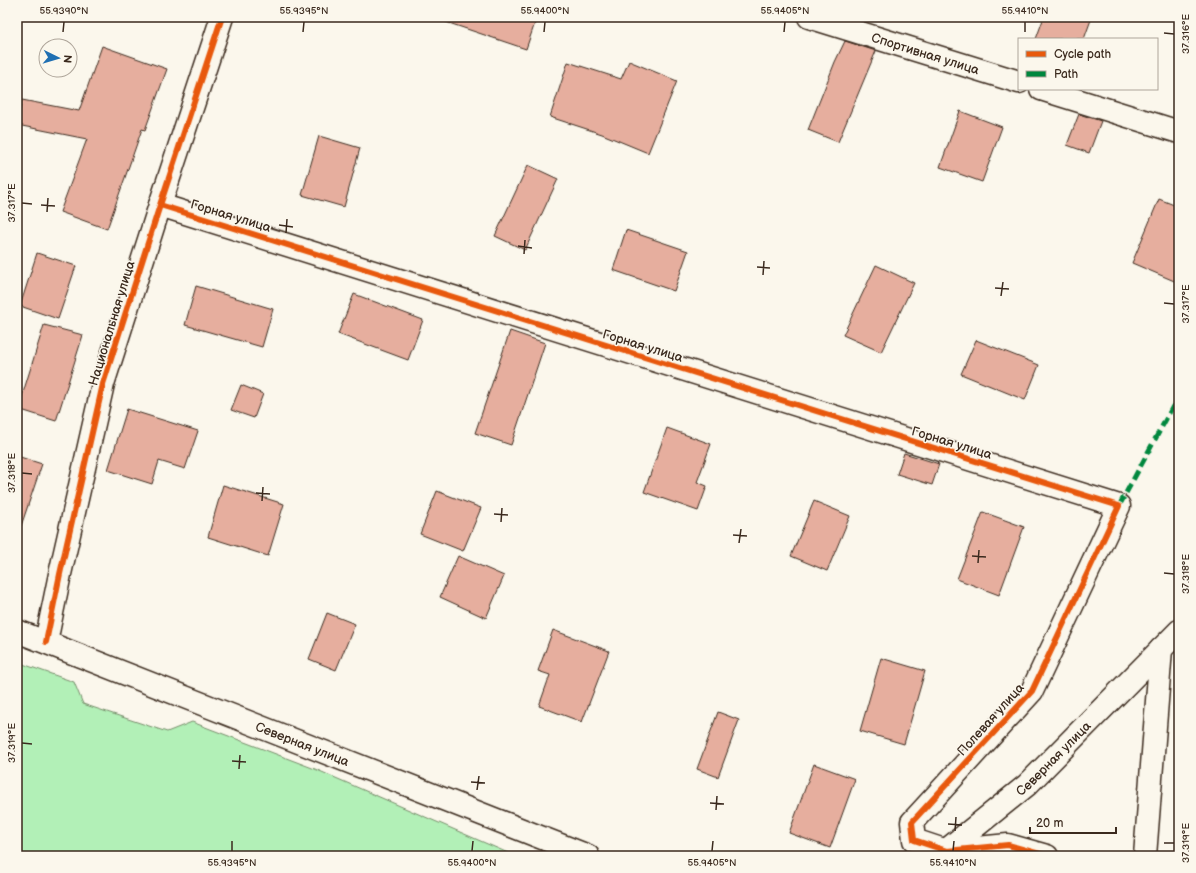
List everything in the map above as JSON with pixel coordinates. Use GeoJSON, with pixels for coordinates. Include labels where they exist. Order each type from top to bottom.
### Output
{"type":"FeatureCollection","features":[{"type":"Feature","properties":{"kind":"street","name":"Национальная улица"},"geometry":{"type":"LineString","coordinates":[[46,642],[103,384],[222,17]]}},
{"type":"Feature","properties":{"kind":"street","name":"Спортивная улица"},"geometry":{"type":"LineString","coordinates":[[809,17],[1018,82]]}},
{"type":"Feature","properties":{"kind":"street"},"geometry":{"type":"LineString","coordinates":[[1043,90],[1179,132]]}},
{"type":"Feature","properties":{"kind":"street","name":"Горная улица"},"geometry":{"type":"LineString","coordinates":[[160,205],[1119,506]]}},
{"type":"Feature","properties":{"kind":"street","name":"Полевая улица"},"geometry":{"type":"LineString","coordinates":[[941,854],[914,840],[912,822],[1032,691],[1119,506]]}},
{"type":"Feature","properties":{"kind":"street","name":"Северная улица"},"geometry":{"type":"LineString","coordinates":[[17,631],[588,856]]}},
{"type":"Feature","properties":{"kind":"street","name":"Северная улица"},"geometry":{"type":"LineString","coordinates":[[941,854],[1027,785],[1170,648],[1179,631]]}},
{"type":"Feature","properties":{"kind":"street"},"geometry":{"type":"LineString","coordinates":[[1145,856],[1170,648]]}},
{"type":"Feature","properties":{"kind":"street"},"geometry":{"type":"LineString","coordinates":[[941,854],[1008,845],[1047,856]]}},
{"type":"Feature","properties":{"kind":"green space"},"geometry":{"type":"Polygon","coordinates":[[[17,662],[74,682],[83,704],[167,732],[192,722],[315,769],[515,856],[17,856],[17,662]]]}},
{"type":"Feature","properties":{"kind":"building"},"geometry":{"type":"Polygon","coordinates":[[[444,17],[537,17],[526,49],[443,21],[444,17]]]}},
{"type":"Feature","properties":{"kind":"building"},"geometry":{"type":"Polygon","coordinates":[[[1044,17],[1092,17],[1084,38],[1036,38],[1044,17]]]}},
{"type":"Feature","properties":{"kind":"building"},"geometry":{"type":"Polygon","coordinates":[[[845,41],[876,51],[838,142],[808,130],[845,41]]]}},
{"type":"Feature","properties":{"kind":"building"},"geometry":{"type":"Polygon","coordinates":[[[102,46],[167,69],[145,130],[142,129],[107,229],[60,212],[87,139],[17,125],[22,100],[79,111],[102,46]]]}},
{"type":"Feature","properties":{"kind":"building"},"geometry":{"type":"Polygon","coordinates":[[[629,61],[677,81],[648,153],[602,134],[550,117],[568,62],[621,79],[629,61]]]}},
{"type":"Feature","properties":{"kind":"building"},"geometry":{"type":"Polygon","coordinates":[[[960,111],[1002,127],[982,182],[940,167],[960,111]]]}},
{"type":"Feature","properties":{"kind":"building"},"geometry":{"type":"Polygon","coordinates":[[[1079,114],[1101,121],[1089,153],[1067,145],[1079,114]]]}},
{"type":"Feature","properties":{"kind":"building"},"geometry":{"type":"Polygon","coordinates":[[[319,136],[360,148],[344,207],[302,195],[319,136]]]}},
{"type":"Feature","properties":{"kind":"building"},"geometry":{"type":"Polygon","coordinates":[[[528,165],[558,179],[525,250],[495,236],[528,165]]]}},
{"type":"Feature","properties":{"kind":"building"},"geometry":{"type":"Polygon","coordinates":[[[1159,199],[1179,207],[1179,283],[1132,263],[1159,199]]]}},
{"type":"Feature","properties":{"kind":"building"},"geometry":{"type":"Polygon","coordinates":[[[626,230],[688,251],[674,291],[613,270],[626,230]]]}},
{"type":"Feature","properties":{"kind":"building"},"geometry":{"type":"Polygon","coordinates":[[[37,253],[76,266],[58,319],[20,306],[37,253]]]}},
{"type":"Feature","properties":{"kind":"building"},"geometry":{"type":"Polygon","coordinates":[[[876,265],[914,283],[881,352],[843,335],[876,265]]]}},
{"type":"Feature","properties":{"kind":"building"},"geometry":{"type":"Polygon","coordinates":[[[196,286],[273,309],[262,347],[185,325],[196,286]]]}},
{"type":"Feature","properties":{"kind":"building"},"geometry":{"type":"Polygon","coordinates":[[[354,294],[423,320],[408,360],[338,334],[354,294]]]}},
{"type":"Feature","properties":{"kind":"building"},"geometry":{"type":"Polygon","coordinates":[[[44,325],[83,335],[56,421],[18,409],[44,325]]]}},
{"type":"Feature","properties":{"kind":"building"},"geometry":{"type":"Polygon","coordinates":[[[510,331],[545,343],[511,445],[475,433],[510,331]]]}},
{"type":"Feature","properties":{"kind":"building"},"geometry":{"type":"Polygon","coordinates":[[[976,340],[1039,365],[1025,400],[961,374],[976,340]]]}},
{"type":"Feature","properties":{"kind":"building"},"geometry":{"type":"Polygon","coordinates":[[[241,385],[263,394],[254,418],[231,410],[241,385]]]}},
{"type":"Feature","properties":{"kind":"building"},"geometry":{"type":"Polygon","coordinates":[[[127,409],[198,431],[185,469],[159,461],[152,484],[108,470],[127,409]]]}},
{"type":"Feature","properties":{"kind":"building"},"geometry":{"type":"Polygon","coordinates":[[[667,428],[711,444],[697,482],[707,486],[698,511],[644,492],[667,428]]]}},
{"type":"Feature","properties":{"kind":"building"},"geometry":{"type":"Polygon","coordinates":[[[904,453],[939,464],[932,485],[897,474],[904,453]]]}},
{"type":"Feature","properties":{"kind":"building"},"geometry":{"type":"Polygon","coordinates":[[[17,456],[42,464],[21,526],[17,526],[17,456]]]}},
{"type":"Feature","properties":{"kind":"building"},"geometry":{"type":"Polygon","coordinates":[[[223,485],[284,504],[268,556],[208,537],[223,485]]]}},
{"type":"Feature","properties":{"kind":"building"},"geometry":{"type":"Polygon","coordinates":[[[437,491],[481,508],[463,551],[420,534],[437,491]]]}},
{"type":"Feature","properties":{"kind":"building"},"geometry":{"type":"Polygon","coordinates":[[[814,501],[850,516],[827,571],[791,556],[814,501]]]}},
{"type":"Feature","properties":{"kind":"building"},"geometry":{"type":"Polygon","coordinates":[[[983,512],[1024,527],[999,595],[957,579],[983,512]]]}},
{"type":"Feature","properties":{"kind":"building"},"geometry":{"type":"Polygon","coordinates":[[[458,556],[504,576],[486,618],[440,597],[458,556]]]}},
{"type":"Feature","properties":{"kind":"building"},"geometry":{"type":"Polygon","coordinates":[[[327,613],[355,624],[336,670],[309,659],[327,613]]]}},
{"type":"Feature","properties":{"kind":"building"},"geometry":{"type":"Polygon","coordinates":[[[553,630],[609,651],[582,722],[539,706],[550,675],[538,671],[553,630]]]}},
{"type":"Feature","properties":{"kind":"building"},"geometry":{"type":"Polygon","coordinates":[[[881,658],[925,671],[904,744],[860,731],[881,658]]]}},
{"type":"Feature","properties":{"kind":"building"},"geometry":{"type":"Polygon","coordinates":[[[718,712],[739,720],[718,777],[697,769],[718,712]]]}},
{"type":"Feature","properties":{"kind":"building"},"geometry":{"type":"Polygon","coordinates":[[[814,764],[855,779],[830,848],[789,833],[814,764]]]}},
{"type":"Feature","properties":{"kind":"marked path"},"geometry":{"type":"LineString","coordinates":[[1119,506],[1179,395]]}},
{"type":"Feature","properties":{"kind":"cycle path"},"geometry":{"type":"LineString","coordinates":[[46,642],[103,384],[222,17]]}},
{"type":"Feature","properties":{"kind":"cycle path"},"geometry":{"type":"LineString","coordinates":[[160,205],[1119,506],[1032,691],[912,822],[914,840],[947,851],[1008,845],[1047,856]]}}]}
